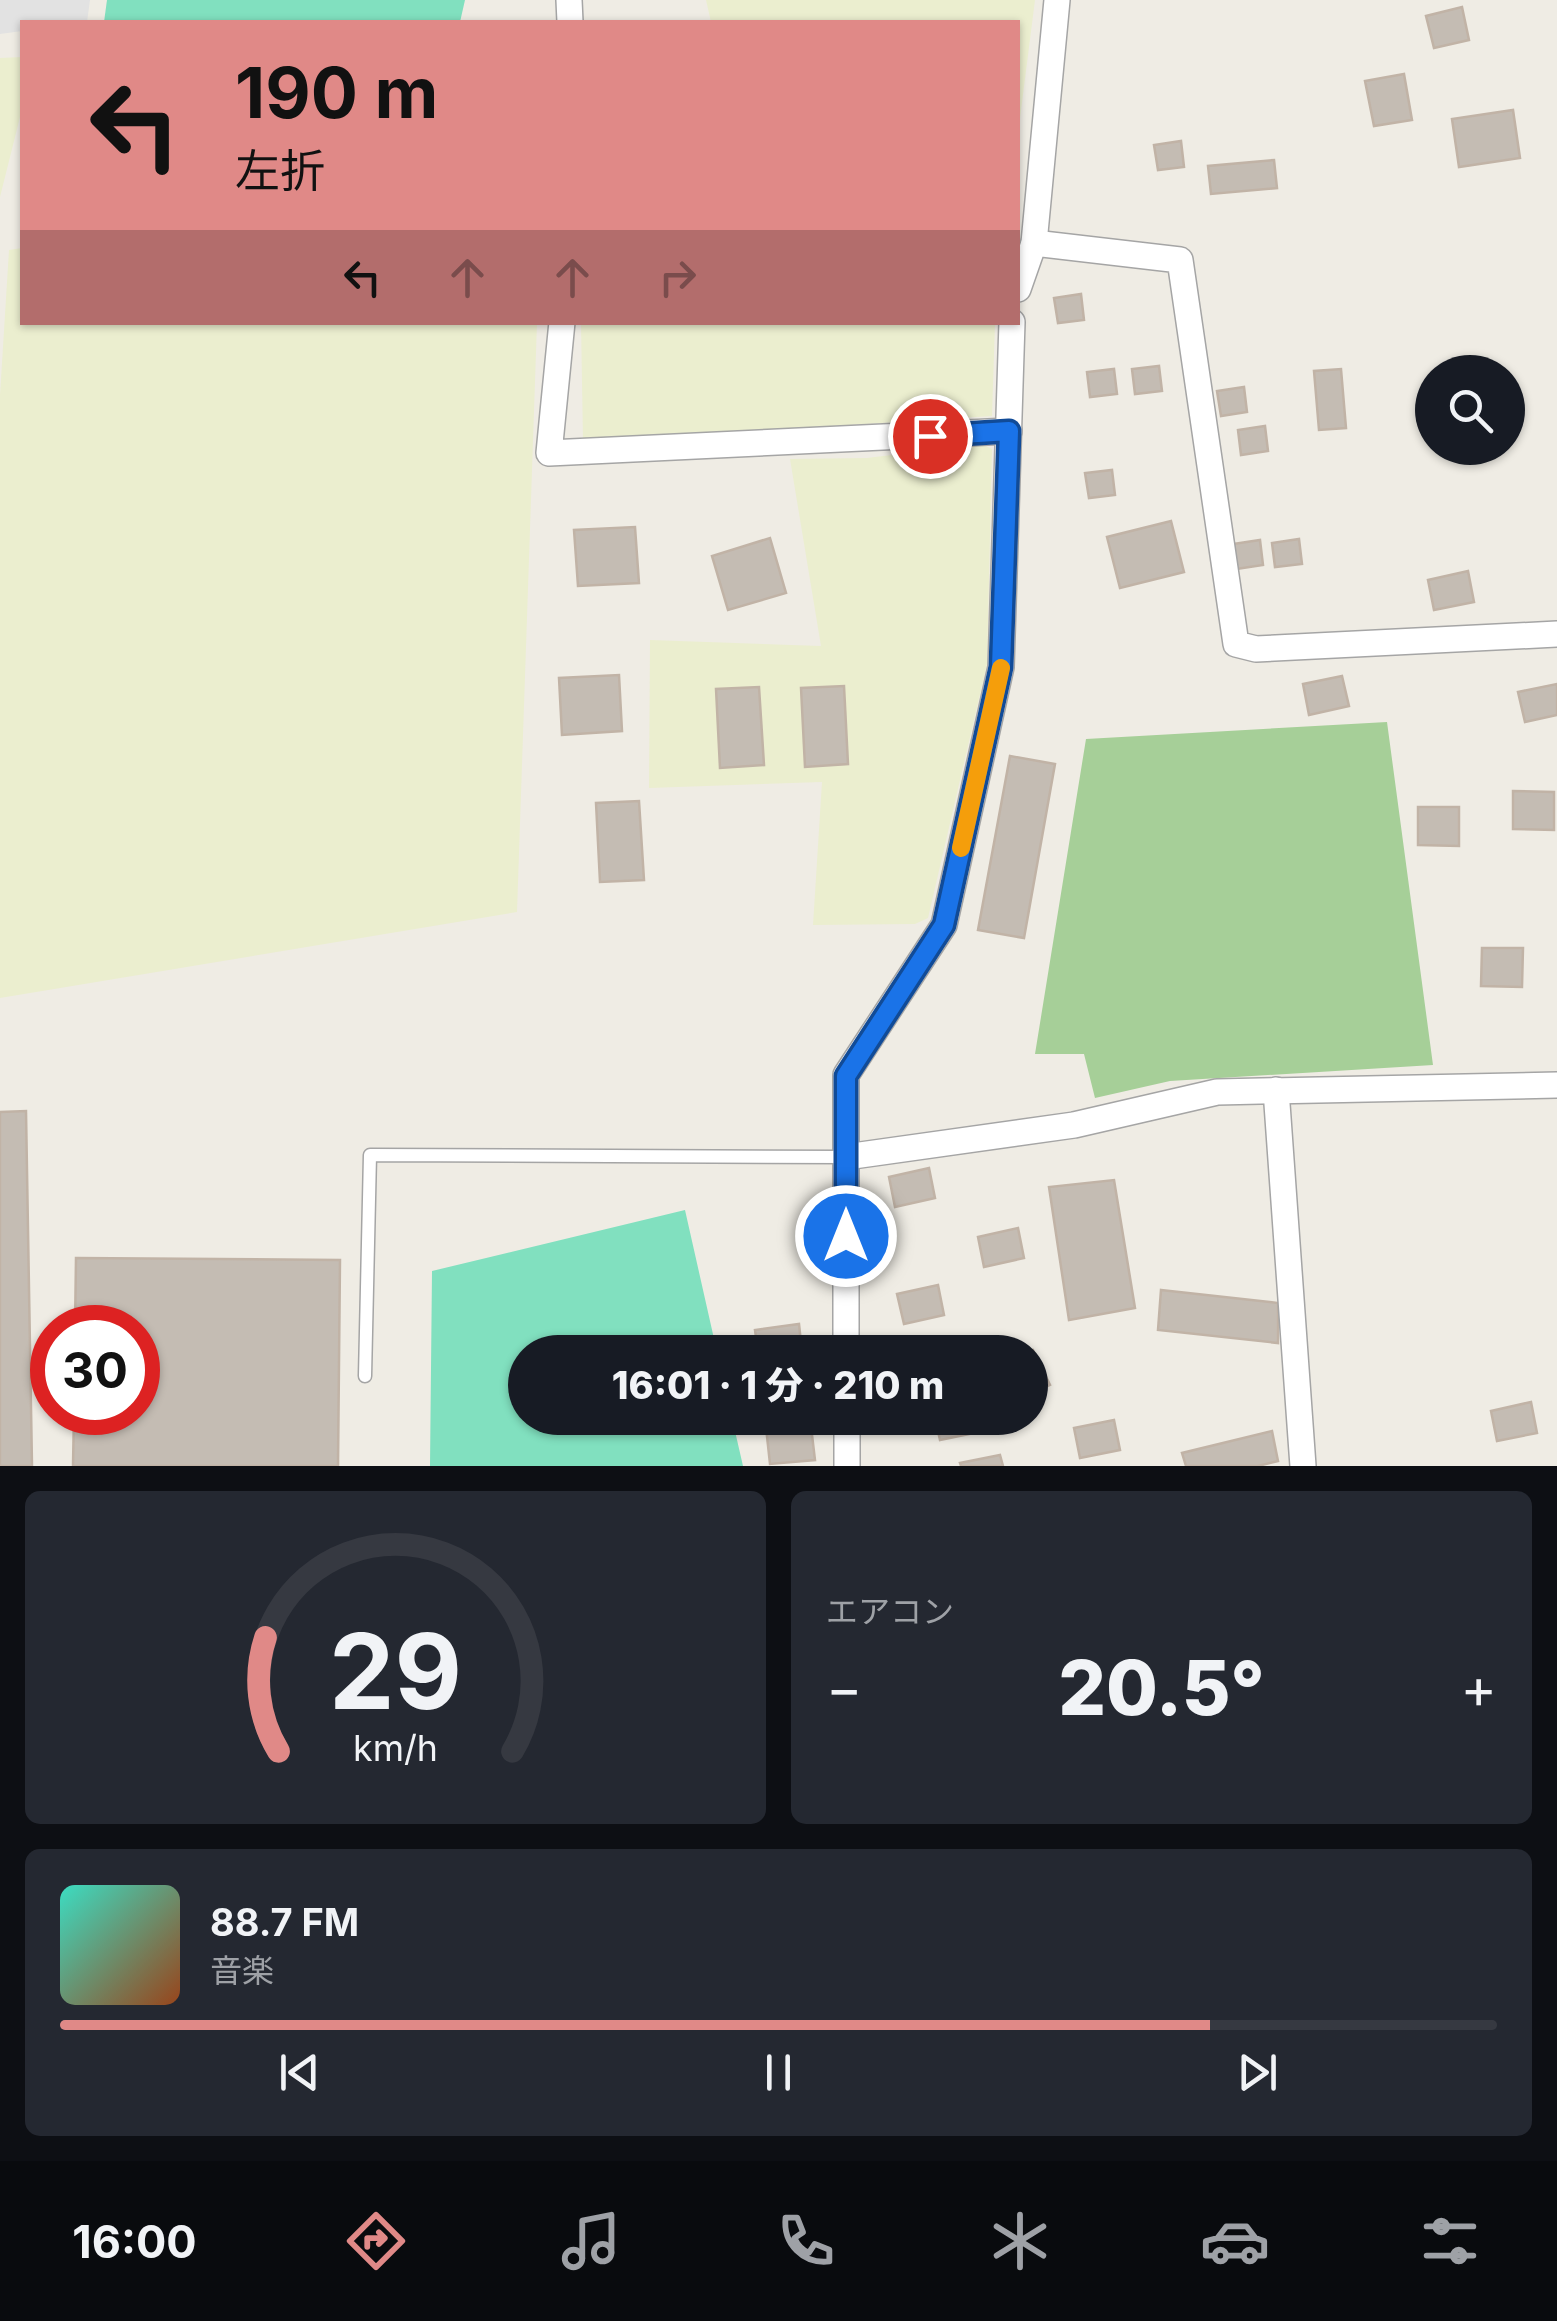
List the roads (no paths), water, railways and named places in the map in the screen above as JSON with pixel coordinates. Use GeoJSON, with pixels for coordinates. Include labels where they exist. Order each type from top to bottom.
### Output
{"type":"FeatureCollection","features":[{"type":"Feature","properties":{"kind":"street"},"geometry":{"type":"LineString","coordinates":[[1020,283],[1034,243],[1056,0]]}},
{"type":"Feature","properties":{"kind":"street"},"geometry":{"type":"LineString","coordinates":[[1034,243],[1180,260],[1236,644],[1256,650],[1557,634]]}},
{"type":"Feature","properties":{"kind":"street"},"geometry":{"type":"LineString","coordinates":[[562,325],[549,453],[1009,431]]}},
{"type":"Feature","properties":{"kind":"street"},"geometry":{"type":"LineString","coordinates":[[846,1335],[846,1076],[944,925],[1001,667],[1012,325]]}},
{"type":"Feature","properties":{"kind":"street"},"geometry":{"type":"LineString","coordinates":[[846,1157],[1074,1125],[1217,1092],[1557,1085]]}},
{"type":"Feature","properties":{"kind":"street"},"geometry":{"type":"LineString","coordinates":[[1276,1090],[1303,1466]]}},
{"type":"Feature","properties":{"kind":"street"},"geometry":{"type":"LineString","coordinates":[[846,1435],[847,1466]]}},
{"type":"Feature","properties":{"kind":"lane"},"geometry":{"type":"LineString","coordinates":[[364,1376],[370,1155],[846,1157]]}}]}
